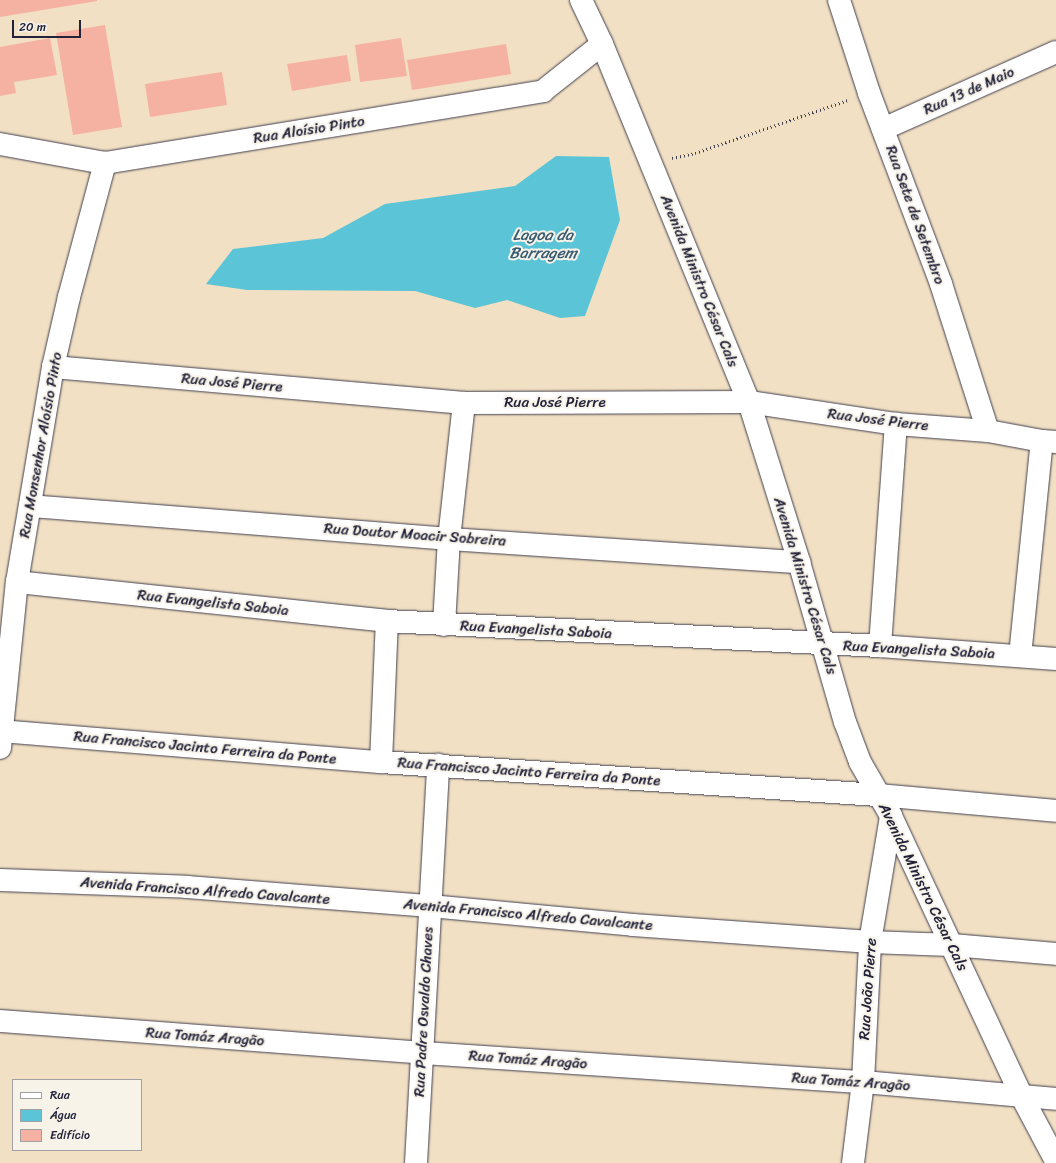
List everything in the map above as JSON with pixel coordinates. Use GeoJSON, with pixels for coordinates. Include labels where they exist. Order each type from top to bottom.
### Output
{"type":"FeatureCollection","features":[{"type":"Feature","properties":{"kind":"street","name":"Avenida Ministro César Cals"},"geometry":{"type":"LineString","coordinates":[[581,0],[602,44],[749,402],[799,562],[845,722],[858,756],[878,795],[891,816],[1022,1097],[1056,1161]]}},
{"type":"Feature","properties":{"kind":"street","name":"Rua Sete de Setembro"},"geometry":{"type":"LineString","coordinates":[[839,0],[869,93],[941,284],[988,431]]}},
{"type":"Feature","properties":{"kind":"street","name":"Rua Aloísio Pinto"},"geometry":{"type":"LineString","coordinates":[[0,144],[105,163],[544,91],[602,44]]}},
{"type":"Feature","properties":{"kind":"street","name":"Rua 13 de Maio"},"geometry":{"type":"LineString","coordinates":[[883,129],[1056,52]]}},
{"type":"Feature","properties":{"kind":"street","name":"Rua Monsenhor Aloísio Pinto"},"geometry":{"type":"LineString","coordinates":[[1,740],[17,582],[53,367],[69,297],[105,163]]}},
{"type":"Feature","properties":{"kind":"street","name":"Rua José Pierre"},"geometry":{"type":"LineString","coordinates":[[53,367],[464,403],[749,402],[896,424],[988,431],[1049,441]]}},
{"type":"Feature","properties":{"kind":"street"},"geometry":{"type":"LineString","coordinates":[[444,625],[449,538],[464,403]]}},
{"type":"Feature","properties":{"kind":"street"},"geometry":{"type":"LineString","coordinates":[[880,646],[896,424]]}},
{"type":"Feature","properties":{"kind":"street"},"geometry":{"type":"LineString","coordinates":[[1020,656],[1049,441]]}},
{"type":"Feature","properties":{"kind":"street","name":"Rua Doutor Moacir Sobreira"},"geometry":{"type":"LineString","coordinates":[[30,506],[449,538],[799,562]]}},
{"type":"Feature","properties":{"kind":"street","name":"Rua Evangelista Saboia"},"geometry":{"type":"LineString","coordinates":[[17,582],[386,621],[880,646],[1056,659]]}},
{"type":"Feature","properties":{"kind":"street"},"geometry":{"type":"LineString","coordinates":[[381,762],[386,621]]}},
{"type":"Feature","properties":{"kind":"street","name":"Rua Francisco Jacinto Ferreira da Ponte"},"geometry":{"type":"LineString","coordinates":[[1,740],[438,765],[878,795],[1056,811]]}},
{"type":"Feature","properties":{"kind":"street","name":"Rua Padre Osvaldo Chaves"},"geometry":{"type":"LineString","coordinates":[[416,1163],[438,765]]}},
{"type":"Feature","properties":{"kind":"street","name":"Rua João Pierre"},"geometry":{"type":"LineString","coordinates":[[853,1163],[863,1082],[870,942],[891,816]]}},
{"type":"Feature","properties":{"kind":"street","name":"Avenida Francisco Alfredo Cavalcante"},"geometry":{"type":"LineString","coordinates":[[0,880],[187,888],[430,906],[633,925],[870,942],[952,945],[1056,954]]}},
{"type":"Feature","properties":{"kind":"street","name":"Rua Tomáz Aragão"},"geometry":{"type":"LineString","coordinates":[[0,1021],[423,1053],[863,1082],[1056,1100]]}},
{"type":"Feature","properties":{"kind":"path"},"geometry":{"type":"LineString","coordinates":[[695,153],[869,93]]}},
{"type":"Feature","properties":{"kind":"water","name":"Lagoa da Barragem"},"geometry":{"type":"Polygon","coordinates":[[[556,156],[609,157],[620,220],[585,316],[560,318],[507,300],[475,308],[415,291],[247,290],[206,284],[233,249],[323,238],[385,204],[515,186],[556,156]]]}},
{"type":"Feature","properties":{"kind":"building"},"geometry":{"type":"Polygon","coordinates":[[[0,0],[97,0],[97,1],[0,17],[0,0]]]}},
{"type":"Feature","properties":{"kind":"building"},"geometry":{"type":"Polygon","coordinates":[[[105,25],[122,127],[73,135],[56,33],[105,25]]]}},
{"type":"Feature","properties":{"kind":"building"},"geometry":{"type":"Polygon","coordinates":[[[50,38],[57,75],[14,82],[16,93],[0,96],[0,47],[50,38]]]}},
{"type":"Feature","properties":{"kind":"building"},"geometry":{"type":"Polygon","coordinates":[[[401,38],[407,76],[360,82],[355,45],[401,38]]]}},
{"type":"Feature","properties":{"kind":"building"},"geometry":{"type":"Polygon","coordinates":[[[506,44],[511,74],[412,90],[407,60],[506,44]]]}},
{"type":"Feature","properties":{"kind":"building"},"geometry":{"type":"Polygon","coordinates":[[[347,55],[351,81],[292,91],[287,64],[347,55]]]}},
{"type":"Feature","properties":{"kind":"building"},"geometry":{"type":"Polygon","coordinates":[[[222,72],[227,105],[150,117],[145,84],[222,72]]]}}]}
